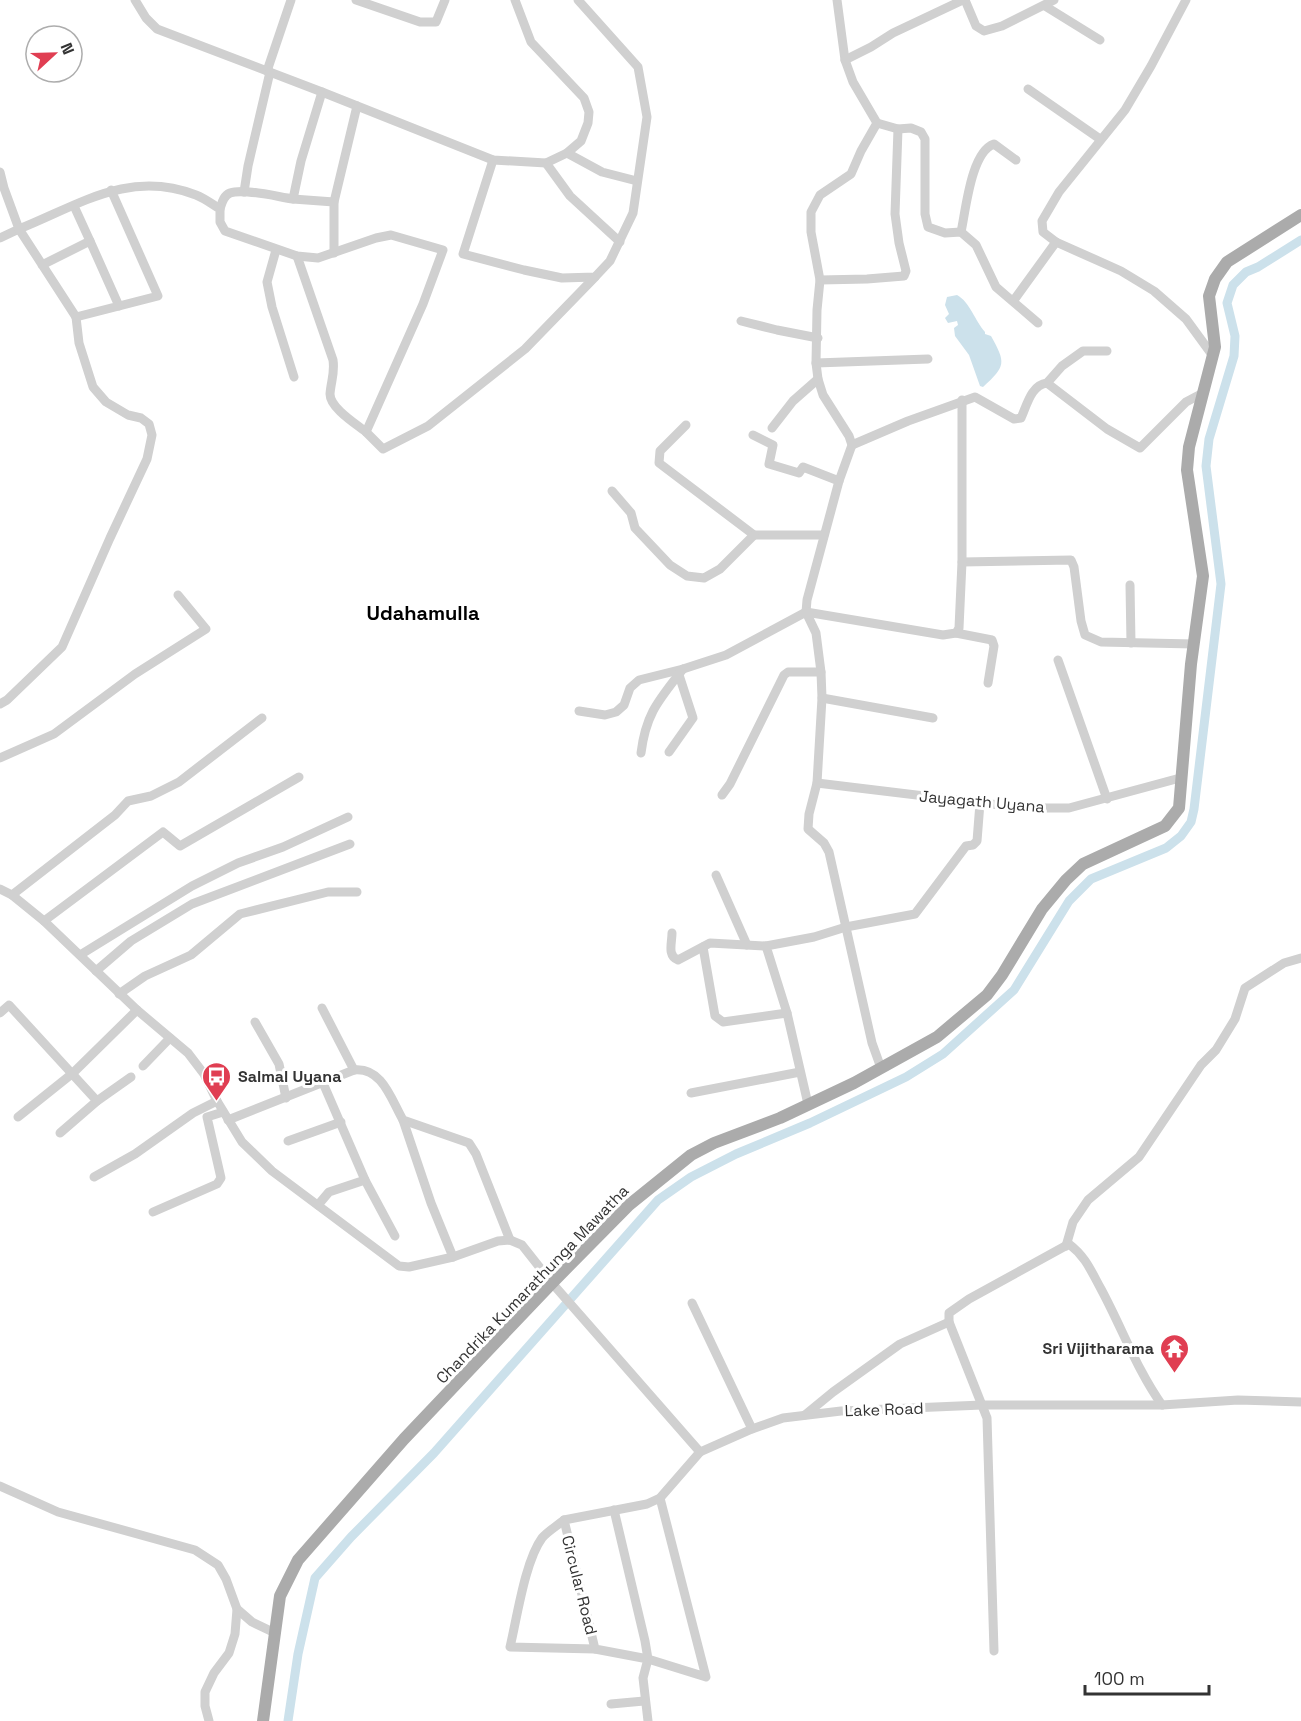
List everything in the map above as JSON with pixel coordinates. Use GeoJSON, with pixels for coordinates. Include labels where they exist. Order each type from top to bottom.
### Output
{"type":"FeatureCollection","features":[{"type":"Feature","properties":{"kind":"main road","name":"Chandrika Kumarathunga Mawatha"},"geometry":{"type":"LineString","coordinates":[[263,1721],[280,1596],[298,1560],[404,1439],[555,1286],[629,1205],[691,1155],[714,1143],[780,1118],[854,1083],[937,1037],[987,995],[1002,975],[1042,909],[1066,880],[1083,864],[1165,826],[1179,808],[1180,778],[1203,576],[1187,470],[1189,447],[1215,347],[1209,296],[1215,279],[1227,262],[1301,215]]}},
{"type":"Feature","properties":{"kind":"street"},"geometry":{"type":"LineString","coordinates":[[135,0],[146,18],[157,29],[493,160],[546,163],[567,153],[581,141],[588,123],[589,112],[584,98],[531,42],[515,0]]}},
{"type":"Feature","properties":{"kind":"street"},"geometry":{"type":"LineString","coordinates":[[244,192],[268,71],[291,0]]}},
{"type":"Feature","properties":{"kind":"street"},"geometry":{"type":"LineString","coordinates":[[356,0],[420,22],[436,22],[445,0]]}},
{"type":"Feature","properties":{"kind":"street"},"geometry":{"type":"LineString","coordinates":[[297,256],[333,360],[335,371],[330,395],[332,403],[383,449],[428,426],[525,349],[610,261],[633,213],[647,117],[638,67],[578,0]]}},
{"type":"Feature","properties":{"kind":"street"},"geometry":{"type":"LineString","coordinates":[[837,0],[845,60],[853,82],[877,123],[898,129],[911,128],[921,132],[924,139],[925,214],[928,227],[945,233],[961,232],[976,245],[996,287],[1038,322]]}},
{"type":"Feature","properties":{"kind":"street"},"geometry":{"type":"LineString","coordinates":[[845,60],[893,33],[964,0],[976,26],[984,31],[1002,26],[1054,0]]}},
{"type":"Feature","properties":{"kind":"street"},"geometry":{"type":"LineString","coordinates":[[1186,0],[1125,110],[1059,192],[1042,221],[1043,232],[1056,242],[1121,271],[1154,291],[1186,319],[1213,357]]}},
{"type":"Feature","properties":{"kind":"street"},"geometry":{"type":"LineString","coordinates":[[1045,6],[1100,40]]}},
{"type":"Feature","properties":{"kind":"street"},"geometry":{"type":"LineString","coordinates":[[1028,89],[1100,139]]}},
{"type":"Feature","properties":{"kind":"street"},"geometry":{"type":"LineString","coordinates":[[293,200],[322,92]]}},
{"type":"Feature","properties":{"kind":"street"},"geometry":{"type":"LineString","coordinates":[[334,253],[334,202],[357,106]]}},
{"type":"Feature","properties":{"kind":"street"},"geometry":{"type":"LineString","coordinates":[[877,123],[851,174],[819,195],[812,212],[811,232],[820,280],[817,310],[818,379],[823,395],[849,436],[852,446],[839,481],[824,535],[806,612],[816,633],[822,698],[818,783],[809,814],[808,829],[824,843],[829,852],[872,1043],[881,1068]]}},
{"type":"Feature","properties":{"kind":"street"},"geometry":{"type":"LineString","coordinates":[[820,280],[904,276],[906,271],[895,214],[898,129]]}},
{"type":"Feature","properties":{"kind":"street"},"geometry":{"type":"LineString","coordinates":[[961,232],[977,162],[988,146],[994,144],[1016,160]]}},
{"type":"Feature","properties":{"kind":"street"},"geometry":{"type":"LineString","coordinates":[[567,153],[602,172],[637,181]]}},
{"type":"Feature","properties":{"kind":"street"},"geometry":{"type":"LineString","coordinates":[[463,254],[493,160]]}},
{"type":"Feature","properties":{"kind":"street"},"geometry":{"type":"LineString","coordinates":[[546,163],[570,196],[620,242]]}},
{"type":"Feature","properties":{"kind":"street"},"geometry":{"type":"LineString","coordinates":[[0,172],[19,230],[76,317],[79,343],[93,387],[106,402],[149,424],[152,435],[147,459],[62,647],[0,704]]}},
{"type":"Feature","properties":{"kind":"street"},"geometry":{"type":"LineString","coordinates":[[0,238],[111,190],[128,186],[147,185],[196,195],[220,209]]}},
{"type":"Feature","properties":{"kind":"street"},"geometry":{"type":"LineString","coordinates":[[76,317],[158,296],[111,190]]}},
{"type":"Feature","properties":{"kind":"street"},"geometry":{"type":"LineString","coordinates":[[334,202],[293,200],[244,192],[230,193],[224,198],[220,209],[220,222],[225,231],[297,256],[318,258],[376,238],[391,236],[562,278],[595,277]]}},
{"type":"Feature","properties":{"kind":"street"},"geometry":{"type":"LineString","coordinates":[[74,206],[119,306]]}},
{"type":"Feature","properties":{"kind":"street"},"geometry":{"type":"LineString","coordinates":[[42,265],[90,241]]}},
{"type":"Feature","properties":{"kind":"street"},"geometry":{"type":"LineString","coordinates":[[1014,300],[1056,242]]}},
{"type":"Feature","properties":{"kind":"street"},"geometry":{"type":"LineString","coordinates":[[276,250],[267,282],[272,307],[294,377]]}},
{"type":"Feature","properties":{"kind":"street"},"geometry":{"type":"LineString","coordinates":[[366,432],[423,304],[443,250]]}},
{"type":"Feature","properties":{"kind":"street"},"geometry":{"type":"LineString","coordinates":[[741,321],[818,338]]}},
{"type":"Feature","properties":{"kind":"street"},"geometry":{"type":"LineString","coordinates":[[852,446],[908,421],[975,397],[1014,419],[1021,418],[1033,392],[1040,384],[1047,382],[1062,366],[1083,351],[1107,351]]}},
{"type":"Feature","properties":{"kind":"street"},"geometry":{"type":"LineString","coordinates":[[816,363],[928,359]]}},
{"type":"Feature","properties":{"kind":"street"},"geometry":{"type":"LineString","coordinates":[[772,428],[793,401],[818,379]]}},
{"type":"Feature","properties":{"kind":"street"},"geometry":{"type":"LineString","coordinates":[[1047,382],[1107,429],[1140,448],[1186,402],[1203,393]]}},
{"type":"Feature","properties":{"kind":"street"},"geometry":{"type":"LineString","coordinates":[[956,633],[959,628],[962,562],[962,400]]}},
{"type":"Feature","properties":{"kind":"street"},"geometry":{"type":"LineString","coordinates":[[686,425],[660,451],[659,463],[754,535],[824,535]]}},
{"type":"Feature","properties":{"kind":"street"},"geometry":{"type":"LineString","coordinates":[[753,435],[773,445],[769,464],[799,473],[803,467],[839,481]]}},
{"type":"Feature","properties":{"kind":"street"},"geometry":{"type":"LineString","coordinates":[[612,491],[631,513],[635,528],[670,565],[687,576],[704,578],[720,569],[754,535]]}},
{"type":"Feature","properties":{"kind":"street"},"geometry":{"type":"LineString","coordinates":[[962,562],[1071,560],[1085,635],[1101,642],[1194,644]]}},
{"type":"Feature","properties":{"kind":"street"},"geometry":{"type":"LineString","coordinates":[[1130,585],[1131,643]]}},
{"type":"Feature","properties":{"kind":"street"},"geometry":{"type":"LineString","coordinates":[[0,758],[54,734],[135,674],[206,629],[178,595]]}},
{"type":"Feature","properties":{"kind":"street"},"geometry":{"type":"LineString","coordinates":[[579,711],[605,715],[616,712],[624,705],[630,688],[639,680],[681,672],[726,655],[806,612],[943,635],[956,633],[992,640],[994,646],[988,682]]}},
{"type":"Feature","properties":{"kind":"street"},"geometry":{"type":"LineString","coordinates":[[1058,660],[1107,799]]}},
{"type":"Feature","properties":{"kind":"street"},"geometry":{"type":"LineString","coordinates":[[669,752],[693,718],[681,672]]}},
{"type":"Feature","properties":{"kind":"street"},"geometry":{"type":"LineString","coordinates":[[641,753],[649,716],[681,672]]}},
{"type":"Feature","properties":{"kind":"street"},"geometry":{"type":"LineString","coordinates":[[722,795],[730,784],[784,675],[788,672],[821,672]]}},
{"type":"Feature","properties":{"kind":"street"},"geometry":{"type":"LineString","coordinates":[[822,698],[933,718]]}},
{"type":"Feature","properties":{"kind":"street"},"geometry":{"type":"LineString","coordinates":[[12,895],[115,814],[128,801],[151,796],[178,782],[262,718]]}},
{"type":"Feature","properties":{"kind":"street"},"geometry":{"type":"LineString","coordinates":[[44,921],[164,832],[180,846],[299,777]]}},
{"type":"Feature","properties":{"kind":"street","name":"Jayagath Uyana"},"geometry":{"type":"LineString","coordinates":[[818,783],[1024,808],[1070,808],[1180,778]]}},
{"type":"Feature","properties":{"kind":"street"},"geometry":{"type":"LineString","coordinates":[[672,933],[670,954],[678,960],[710,943],[766,946],[814,938],[846,927],[915,914],[966,846],[973,845],[977,841],[980,803]]}},
{"type":"Feature","properties":{"kind":"street"},"geometry":{"type":"LineString","coordinates":[[80,955],[192,886],[238,863],[283,847],[348,817]]}},
{"type":"Feature","properties":{"kind":"street"},"geometry":{"type":"LineString","coordinates":[[96,971],[131,941],[192,904],[350,844]]}},
{"type":"Feature","properties":{"kind":"street"},"geometry":{"type":"LineString","coordinates":[[716,875],[747,945]]}},
{"type":"Feature","properties":{"kind":"street"},"geometry":{"type":"LineString","coordinates":[[0,889],[12,895],[44,921],[119,994],[193,1060],[204,1074],[217,1101],[242,1142],[272,1171],[399,1266],[408,1267],[453,1257],[498,1241],[510,1240],[522,1245],[700,1452],[660,1498]]}},
{"type":"Feature","properties":{"kind":"street"},"geometry":{"type":"LineString","coordinates":[[119,994],[145,976],[191,955],[240,914],[328,892],[357,892]]}},
{"type":"Feature","properties":{"kind":"street"},"geometry":{"type":"LineString","coordinates":[[766,946],[787,1013],[808,1104]]}},
{"type":"Feature","properties":{"kind":"street"},"geometry":{"type":"LineString","coordinates":[[703,947],[715,1016],[718,1020],[723,1022],[787,1013]]}},
{"type":"Feature","properties":{"kind":"street"},"geometry":{"type":"LineString","coordinates":[[1066,1246],[1072,1222],[1088,1200],[1139,1157],[1201,1065],[1216,1050],[1235,1019],[1245,988],[1284,963],[1301,958]]}},
{"type":"Feature","properties":{"kind":"street"},"geometry":{"type":"LineString","coordinates":[[0,1012],[9,1005],[97,1101]]}},
{"type":"Feature","properties":{"kind":"street"},"geometry":{"type":"LineString","coordinates":[[322,1008],[354,1070]]}},
{"type":"Feature","properties":{"kind":"street"},"geometry":{"type":"LineString","coordinates":[[18,1117],[73,1073],[137,1010]]}},
{"type":"Feature","properties":{"kind":"street"},"geometry":{"type":"LineString","coordinates":[[255,1023],[279,1064],[286,1098]]}},
{"type":"Feature","properties":{"kind":"street"},"geometry":{"type":"LineString","coordinates":[[142,1066],[170,1038]]}},
{"type":"Feature","properties":{"kind":"street"},"geometry":{"type":"LineString","coordinates":[[153,1212],[217,1184],[221,1178],[207,1117],[226,1116],[286,1098],[354,1070],[365,1069],[380,1078],[403,1120],[431,1203],[453,1257]]}},
{"type":"Feature","properties":{"kind":"street"},"geometry":{"type":"LineString","coordinates":[[691,1093],[800,1072]]}},
{"type":"Feature","properties":{"kind":"street"},"geometry":{"type":"LineString","coordinates":[[60,1133],[97,1101],[131,1077]]}},
{"type":"Feature","properties":{"kind":"street"},"geometry":{"type":"LineString","coordinates":[[323,1083],[365,1180],[394,1236]]}},
{"type":"Feature","properties":{"kind":"street"},"geometry":{"type":"LineString","coordinates":[[94,1177],[135,1154],[193,1113],[217,1101]]}},
{"type":"Feature","properties":{"kind":"street"},"geometry":{"type":"LineString","coordinates":[[403,1120],[469,1143],[476,1154],[510,1240]]}},
{"type":"Feature","properties":{"kind":"street"},"geometry":{"type":"LineString","coordinates":[[288,1141],[341,1122]]}},
{"type":"Feature","properties":{"kind":"street"},"geometry":{"type":"LineString","coordinates":[[318,1205],[329,1192],[365,1180]]}},
{"type":"Feature","properties":{"kind":"street"},"geometry":{"type":"LineString","coordinates":[[994,1652],[987,1418],[949,1322],[949,1313],[969,1299],[1069,1244],[1083,1255],[1116,1317],[1146,1383],[1162,1405]]}},
{"type":"Feature","properties":{"kind":"street"},"geometry":{"type":"LineString","coordinates":[[692,1304],[752,1429]]}},
{"type":"Feature","properties":{"kind":"street"},"geometry":{"type":"LineString","coordinates":[[805,1415],[900,1344],[949,1322]]}},
{"type":"Feature","properties":{"kind":"street","name":"Lake Road"},"geometry":{"type":"LineString","coordinates":[[700,1452],[783,1418],[841,1411],[982,1406],[1162,1405],[1238,1400],[1301,1402]]}},
{"type":"Feature","properties":{"kind":"street"},"geometry":{"type":"LineString","coordinates":[[0,1486],[58,1512],[195,1550],[218,1565],[237,1609],[229,1653],[214,1673],[205,1692],[205,1706],[209,1721]]}},
{"type":"Feature","properties":{"kind":"street","name":"Circular Road"},"geometry":{"type":"LineString","coordinates":[[660,1498],[706,1677],[648,1659],[595,1649],[564,1520],[614,1510],[647,1504],[660,1498]]}},
{"type":"Feature","properties":{"kind":"street"},"geometry":{"type":"LineString","coordinates":[[614,1510],[648,1659],[643,1678],[647,1719],[657,1721]]}},
{"type":"Feature","properties":{"kind":"street"},"geometry":{"type":"LineString","coordinates":[[564,1520],[543,1538],[535,1552],[510,1647],[595,1649]]}},
{"type":"Feature","properties":{"kind":"street"},"geometry":{"type":"LineString","coordinates":[[237,1609],[252,1622],[275,1633]]}},
{"type":"Feature","properties":{"kind":"street"},"geometry":{"type":"LineString","coordinates":[[610,1704],[645,1701]]}},
{"type":"Feature","properties":{"kind":"water"},"geometry":{"type":"Polygon","coordinates":[[[957,295],[969,307],[985,334],[991,336],[1001,358],[1000,369],[983,387],[980,386],[969,355],[955,336],[954,328],[958,325],[957,321],[948,323],[945,318],[949,314],[945,305],[947,297],[957,295]]]}},
{"type":"Feature","properties":{"kind":"waterway"},"geometry":{"type":"LineString","coordinates":[[288,1721],[298,1654],[315,1578],[351,1537],[434,1453],[658,1200],[691,1177],[736,1154],[810,1123],[906,1077],[943,1054],[1014,990],[1069,901],[1091,879],[1166,848],[1181,836],[1191,822],[1221,584],[1206,466],[1209,439],[1234,356],[1235,336],[1227,303],[1233,285],[1246,272],[1301,240]]}},
{"type":"Feature","properties":{"kind":"place","name":"Salmal Uyana"},"geometry":{"type":"Point","coordinates":[217,1102]}},
{"type":"Feature","properties":{"kind":"place","name":"Sri Vijitharama"},"geometry":{"type":"Point","coordinates":[1175,1374]}},
{"type":"Feature","properties":{"kind":"district","name":"Udahamulla"},"geometry":{"type":"Point","coordinates":[423,613]}}]}
